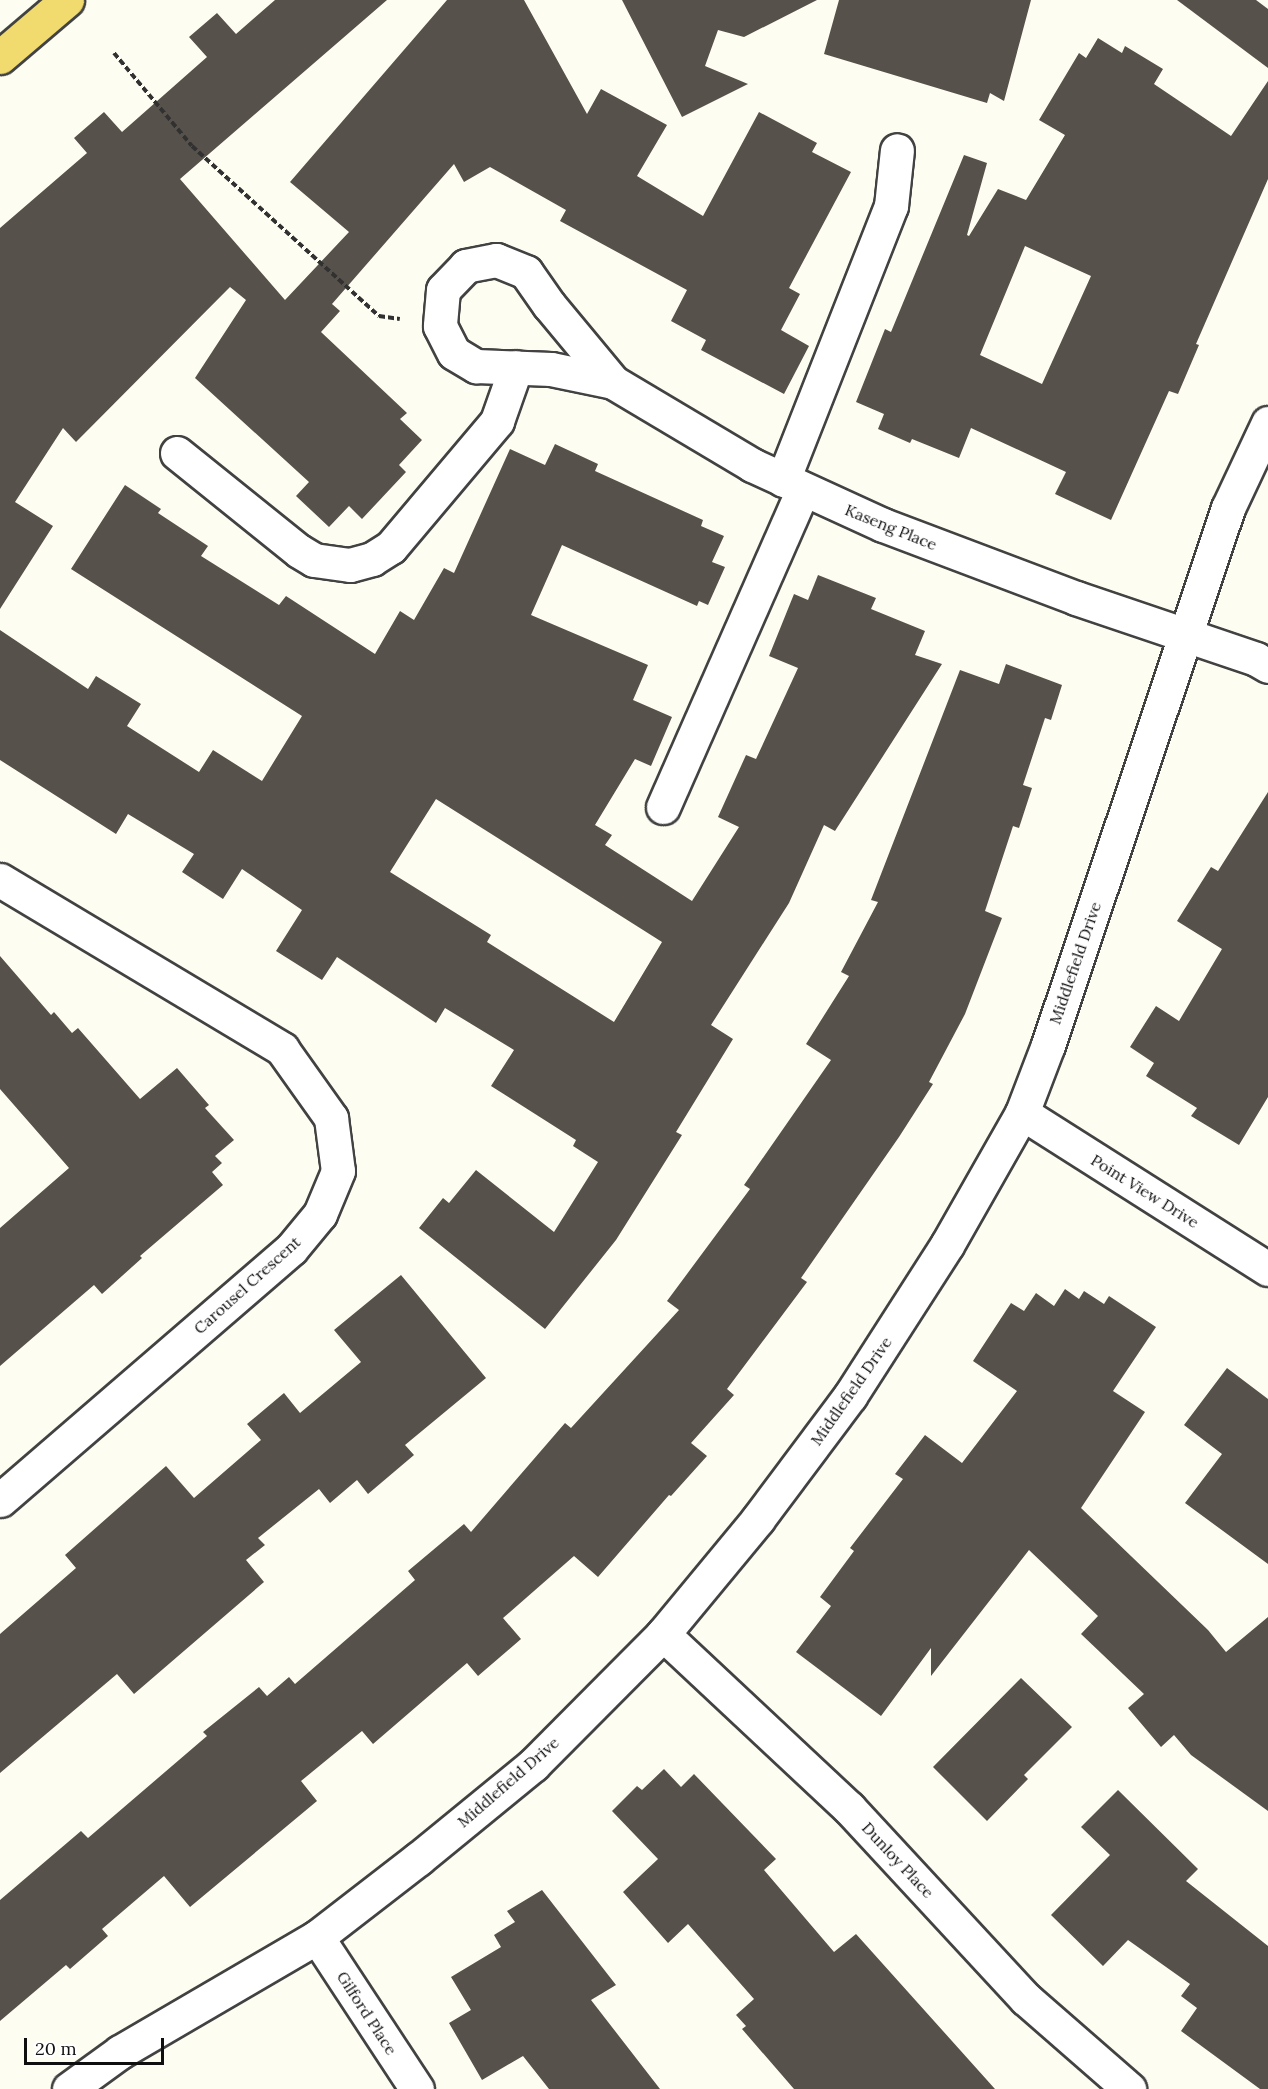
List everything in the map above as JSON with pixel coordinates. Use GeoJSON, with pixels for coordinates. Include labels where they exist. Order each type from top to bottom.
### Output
{"type":"FeatureCollection","features":[{"type":"Feature","properties":{"kind":"main road"},"geometry":{"type":"LineString","coordinates":[[0,57],[67,0]]}},
{"type":"Feature","properties":{"kind":"street"},"geometry":{"type":"LineString","coordinates":[[663,807],[793,485],[891,206],[897,150]]}},
{"type":"Feature","properties":{"kind":"street","name":"Kaseng Place"},"geometry":{"type":"LineString","coordinates":[[613,382],[549,305],[526,272],[496,260],[466,266],[443,290],[440,326],[454,353],[476,366],[551,369],[613,382],[753,465],[883,525],[1076,598],[1256,659],[1268,666]]}},
{"type":"Feature","properties":{"kind":"street"},"geometry":{"type":"LineString","coordinates":[[177,453],[299,551],[314,560],[350,565],[372,560],[391,547],[497,421],[516,367]]}},
{"type":"Feature","properties":{"kind":"street","name":"Middlefield Drive"},"geometry":{"type":"LineString","coordinates":[[69,2089],[120,2052],[317,1936],[418,1859],[533,1766],[663,1634],[758,1519],[850,1396],[947,1245],[1022,1113],[1048,1045],[1228,508],[1268,423]]}},
{"type":"Feature","properties":{"kind":"street","name":"Carousel Crescent"},"geometry":{"type":"LineString","coordinates":[[0,880],[282,1049],[331,1118],[338,1171],[320,1214],[291,1249],[0,1500]]}},
{"type":"Feature","properties":{"kind":"street","name":"Point View Drive"},"geometry":{"type":"LineString","coordinates":[[1022,1113],[1268,1269]]}},
{"type":"Feature","properties":{"kind":"street","name":"Dunloy Place"},"geometry":{"type":"LineString","coordinates":[[663,1634],[849,1808],[1026,1999],[1129,2089]]}},
{"type":"Feature","properties":{"kind":"street","name":"Gilford Place"},"geometry":{"type":"LineString","coordinates":[[317,1936],[417,2089]]}},
{"type":"Feature","properties":{"kind":"path"},"geometry":{"type":"LineString","coordinates":[[114,53],[192,146],[379,316],[440,326]]}},
{"type":"Feature","properties":{"kind":"building"},"geometry":{"type":"Polygon","coordinates":[[[275,0],[387,0],[180,179],[285,300],[349,232],[290,182],[447,0],[524,0],[587,114],[601,89],[667,125],[637,176],[703,216],[759,112],[817,143],[812,152],[851,172],[789,288],[800,294],[781,330],[809,346],[784,394],[701,350],[706,340],[671,321],[687,290],[560,221],[566,210],[490,167],[464,182],[454,164],[332,304],[340,311],[321,332],[407,413],[400,419],[422,440],[399,465],[406,472],[362,519],[349,506],[329,527],[296,496],[309,482],[195,378],[246,300],[230,287],[76,442],[63,428],[15,502],[53,526],[0,609],[0,228],[87,153],[74,138],[104,112],[122,132],[207,57],[189,37],[217,13],[236,34],[275,0]]]}},
{"type":"Feature","properties":{"kind":"building"},"geometry":{"type":"Polygon","coordinates":[[[622,0],[817,0],[744,37],[718,30],[705,66],[748,84],[682,117],[622,0]]]}},
{"type":"Feature","properties":{"kind":"building"},"geometry":{"type":"Polygon","coordinates":[[[839,0],[1031,0],[1004,101],[990,93],[987,103],[824,54],[839,0]]]}},
{"type":"Feature","properties":{"kind":"building"},"geometry":{"type":"Polygon","coordinates":[[[1177,0],[1256,0],[1268,9],[1268,68],[1177,0]]]}},
{"type":"Feature","properties":{"kind":"building"},"geometry":{"type":"Polygon","coordinates":[[[1098,38],[1122,53],[1125,46],[1163,69],[1154,84],[1231,136],[1268,81],[1268,179],[1196,344],[1199,345],[1178,394],[1169,391],[1111,520],[1055,494],[1066,472],[971,428],[959,458],[912,439],[910,443],[878,429],[884,414],[856,402],[885,329],[891,332],[964,155],[987,163],[967,235],[969,236],[998,189],[1026,200],[1065,135],[1039,120],[1079,53],[1086,58],[1098,38]],[[1025,246],[980,355],[1042,384],[1091,276],[1025,246]]]}},
{"type":"Feature","properties":{"kind":"building"},"geometry":{"type":"Polygon","coordinates":[[[555,444],[598,464],[595,471],[703,520],[701,526],[724,536],[712,562],[725,567],[708,605],[699,601],[697,606],[562,545],[531,615],[648,665],[633,700],[672,717],[651,766],[635,759],[595,825],[612,835],[605,845],[692,901],[739,827],[718,817],[746,755],[756,759],[798,668],[769,656],[794,594],[808,600],[818,575],[876,598],[871,609],[925,631],[915,655],[942,664],[835,831],[824,825],[789,903],[711,1025],[733,1039],[676,1132],[682,1135],[616,1240],[545,1329],[419,1228],[443,1198],[449,1203],[476,1170],[554,1232],[598,1162],[573,1146],[576,1140],[491,1086],[514,1050],[445,1008],[436,1023],[337,957],[322,980],[276,951],[302,910],[242,869],[223,899],[182,872],[194,854],[128,814],[116,834],[0,760],[0,630],[88,689],[96,676],[141,704],[127,726],[199,772],[213,750],[262,781],[302,716],[71,569],[125,485],[161,509],[158,513],[208,546],[201,556],[279,605],[286,596],[375,654],[400,611],[414,620],[444,568],[454,573],[510,449],[545,465],[555,444]],[[436,799],[390,872],[491,935],[487,942],[614,1022],[662,942],[436,799]]]}},
{"type":"Feature","properties":{"kind":"building"},"geometry":{"type":"Polygon","coordinates":[[[1006,664],[1062,685],[1051,720],[1045,718],[1023,785],[1032,788],[1019,828],[1013,826],[985,911],[1002,918],[965,1014],[929,1082],[933,1084],[801,1278],[807,1282],[727,1389],[734,1395],[691,1443],[707,1456],[671,1496],[669,1495],[598,1577],[574,1556],[503,1618],[521,1639],[478,1676],[467,1663],[373,1744],[362,1731],[301,1781],[317,1801],[190,1907],[164,1876],[102,1929],[108,1936],[70,1969],[66,1965],[0,2021],[0,1900],[81,1831],[88,1838],[207,1736],[203,1732],[259,1687],[267,1696],[289,1677],[295,1684],[415,1580],[408,1571],[464,1524],[471,1532],[565,1423],[571,1428],[679,1310],[667,1301],[750,1189],[744,1185],[831,1060],[806,1044],[849,976],[841,972],[878,902],[871,900],[960,670],[999,684],[1006,664]]]}},
{"type":"Feature","properties":{"kind":"building"},"geometry":{"type":"Polygon","coordinates":[[[1268,792],[1268,1097],[1239,1145],[1191,1116],[1197,1108],[1146,1076],[1154,1063],[1130,1047],[1156,1006],[1179,1021],[1222,949],[1177,921],[1211,867],[1218,871],[1268,792]]]}},
{"type":"Feature","properties":{"kind":"building"},"geometry":{"type":"Polygon","coordinates":[[[0,956],[51,1015],[54,1012],[72,1033],[78,1028],[140,1099],[177,1068],[209,1105],[205,1108],[234,1140],[215,1156],[222,1163],[212,1172],[223,1185],[140,1256],[142,1258],[102,1294],[94,1285],[0,1366],[0,1228],[69,1168],[0,1089],[0,956]]]}},
{"type":"Feature","properties":{"kind":"building"},"geometry":{"type":"Polygon","coordinates":[[[401,1275],[486,1378],[405,1445],[414,1455],[368,1494],[357,1480],[330,1503],[319,1489],[258,1538],[265,1545],[246,1560],[264,1582],[134,1694],[117,1674],[0,1773],[0,1634],[76,1568],[65,1555],[166,1466],[194,1498],[261,1440],[247,1424],[284,1393],[300,1413],[361,1362],[334,1330],[401,1275]]]}},
{"type":"Feature","properties":{"kind":"building"},"geometry":{"type":"Polygon","coordinates":[[[1065,1289],[1079,1299],[1084,1291],[1104,1304],[1109,1296],[1156,1327],[1113,1391],[1145,1412],[1081,1508],[1208,1630],[1226,1652],[1268,1617],[1268,1811],[1191,1755],[1174,1735],[1161,1747],[1128,1708],[1144,1694],[1081,1634],[1098,1616],[1029,1550],[931,1676],[931,1648],[881,1716],[796,1652],[831,1606],[820,1597],[854,1551],[850,1548],[903,1479],[895,1474],[925,1435],[962,1463],[1017,1391],[973,1361],[1011,1303],[1024,1311],[1036,1293],[1054,1306],[1065,1289]]]}},
{"type":"Feature","properties":{"kind":"building"},"geometry":{"type":"Polygon","coordinates":[[[1227,1368],[1268,1399],[1268,1564],[1185,1503],[1222,1454],[1184,1425],[1227,1368]]]}},
{"type":"Feature","properties":{"kind":"building"},"geometry":{"type":"Polygon","coordinates":[[[1021,1678],[1072,1727],[1024,1775],[1028,1779],[987,1821],[933,1767],[1021,1678]]]}},
{"type":"Feature","properties":{"kind":"building"},"geometry":{"type":"Polygon","coordinates":[[[664,1769],[681,1787],[694,1774],[776,1859],[764,1870],[834,1952],[856,1934],[995,2089],[794,2089],[742,2029],[746,2026],[736,2015],[754,1999],[688,1924],[668,1943],[623,1892],[658,1859],[612,1811],[637,1786],[642,1790],[664,1769]]]}},
{"type":"Feature","properties":{"kind":"building"},"geometry":{"type":"Polygon","coordinates":[[[1118,1790],[1198,1869],[1186,1881],[1268,1946],[1268,2089],[1260,2089],[1181,2031],[1197,2008],[1181,1996],[1190,1984],[1128,1940],[1103,1966],[1051,1915],[1110,1855],[1081,1827],[1118,1790]]]}},
{"type":"Feature","properties":{"kind":"building"},"geometry":{"type":"Polygon","coordinates":[[[542,1890],[616,1985],[591,2000],[660,2089],[549,2089],[523,2056],[482,2080],[449,2023],[471,2010],[451,1977],[501,1947],[494,1935],[515,1922],[507,1911],[542,1890]]]}}]}
